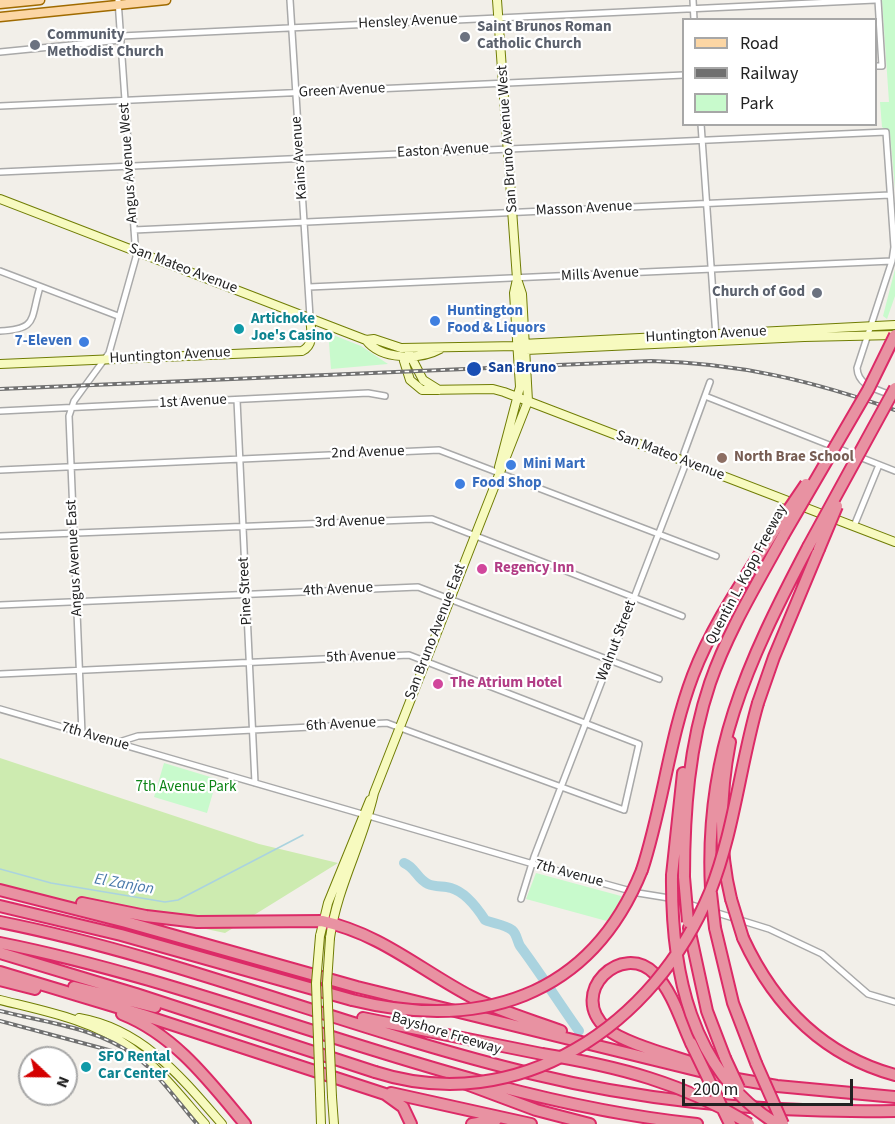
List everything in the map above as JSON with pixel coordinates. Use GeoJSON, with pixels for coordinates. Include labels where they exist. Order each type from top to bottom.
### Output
{"type":"FeatureCollection","features":[{"type":"Feature","properties":{"kind":"highway"},"geometry":{"type":"LineString","coordinates":[[0,906],[150,943],[352,1000],[401,1010],[438,1013],[476,1010],[529,993],[561,975],[597,944],[625,905],[642,870],[678,723],[693,676],[726,608],[778,534],[855,412],[895,335]]}},
{"type":"Feature","properties":{"kind":"highway"},"geometry":{"type":"LineString","coordinates":[[784,1124],[756,1063],[733,1003],[715,928],[711,890],[710,831],[717,769],[732,714],[753,659],[814,548],[895,387]]}},
{"type":"Feature","properties":{"kind":"highway","name":"Quentin L. Kopp Freeway"},"geometry":{"type":"LineString","coordinates":[[756,1124],[725,1058],[700,987],[688,922],[684,877],[688,783],[710,684],[778,534]]}},
{"type":"Feature","properties":{"kind":"highway"},"geometry":{"type":"LineString","coordinates":[[0,953],[136,994],[375,1072],[436,1085],[472,1085],[508,1078],[565,1055],[601,1032],[634,1004],[677,952],[709,893],[725,846],[758,703],[814,548]]}},
{"type":"Feature","properties":{"kind":"highway"},"geometry":{"type":"LineString","coordinates":[[753,659],[732,732],[723,791],[722,846],[731,899],[743,938],[772,991],[807,1029],[844,1055],[895,1075]]}},
{"type":"Feature","properties":{"kind":"highway"},"geometry":{"type":"LineString","coordinates":[[710,684],[690,741],[681,781],[672,874],[676,962],[685,1000],[698,1034],[729,1082],[756,1109],[777,1124]]}},
{"type":"Feature","properties":{"kind":"highway"},"geometry":{"type":"LineString","coordinates":[[0,885],[170,920],[221,924],[327,922],[385,943],[484,1003],[568,1033],[591,1044]]}},
{"type":"Feature","properties":{"kind":"highway"},"geometry":{"type":"LineString","coordinates":[[0,890],[126,922],[357,987],[720,1076],[796,1088],[895,1097]]}},
{"type":"Feature","properties":{"kind":"highway"},"geometry":{"type":"LineString","coordinates":[[0,900],[120,929],[150,943]]}},
{"type":"Feature","properties":{"kind":"highway","name":"Bayshore Freeway"},"geometry":{"type":"LineString","coordinates":[[0,922],[104,947],[505,1067],[615,1092],[761,1109],[895,1111]]}},
{"type":"Feature","properties":{"kind":"highway"},"geometry":{"type":"LineString","coordinates":[[0,943],[103,968],[411,1061],[556,1101],[698,1124]]}},
{"type":"Feature","properties":{"kind":"highway"},"geometry":{"type":"LineString","coordinates":[[730,1124],[691,1043],[662,984],[650,969],[637,964],[623,964],[609,970],[598,981],[593,994],[593,1008],[600,1022],[611,1032],[713,1069],[796,1088]]}},
{"type":"Feature","properties":{"kind":"highway"},"geometry":{"type":"LineString","coordinates":[[0,970],[393,1098],[406,1110],[411,1124]]}},
{"type":"Feature","properties":{"kind":"highway"},"geometry":{"type":"LineString","coordinates":[[18,975],[141,1003],[291,1045]]}},
{"type":"Feature","properties":{"kind":"highway"},"geometry":{"type":"LineString","coordinates":[[0,980],[120,1014],[148,1027],[181,1053],[245,1124]]}},
{"type":"Feature","properties":{"kind":"highway"},"geometry":{"type":"LineString","coordinates":[[287,1002],[542,1054],[613,1066],[650,1077],[698,1096],[749,1124]]}},
{"type":"Feature","properties":{"kind":"highway"},"geometry":{"type":"LineString","coordinates":[[411,1061],[504,1098],[590,1124]]}},
{"type":"Feature","properties":{"kind":"highway"},"geometry":{"type":"LineString","coordinates":[[338,1079],[414,1099],[529,1124]]}},
{"type":"Feature","properties":{"kind":"highway"},"geometry":{"type":"LineString","coordinates":[[472,1124],[495,1120],[529,1124]]}},
{"type":"Feature","properties":{"kind":"main road"},"geometry":{"type":"LineString","coordinates":[[0,4],[40,0]]}},
{"type":"Feature","properties":{"kind":"main road"},"geometry":{"type":"LineString","coordinates":[[0,17],[118,2],[166,0]]}},
{"type":"Feature","properties":{"kind":"street","name":"Kains Avenue"},"geometry":{"type":"LineString","coordinates":[[290,0],[310,317]]}},
{"type":"Feature","properties":{"kind":"street","name":"San Bruno Avenue West"},"geometry":{"type":"LineString","coordinates":[[497,0],[517,279],[514,293],[523,346],[528,401]]}},
{"type":"Feature","properties":{"kind":"street"},"geometry":{"type":"LineString","coordinates":[[693,0],[694,18]]}},
{"type":"Feature","properties":{"kind":"street","name":"Hensley Avenue"},"geometry":{"type":"LineString","coordinates":[[0,52],[121,38],[292,27],[877,0]]}},
{"type":"Feature","properties":{"kind":"street"},"geometry":{"type":"LineString","coordinates":[[877,0],[879,66]]}},
{"type":"Feature","properties":{"kind":"street","name":"Angus Avenue West"},"geometry":{"type":"LineString","coordinates":[[70,408],[105,359],[135,251],[118,2]]}},
{"type":"Feature","properties":{"kind":"street","name":"Green Avenue"},"geometry":{"type":"LineString","coordinates":[[0,106],[682,75]]}},
{"type":"Feature","properties":{"kind":"street"},"geometry":{"type":"LineString","coordinates":[[701,126],[716,338]]}},
{"type":"Feature","properties":{"kind":"street","name":"Easton Avenue"},"geometry":{"type":"LineString","coordinates":[[0,172],[886,132],[890,195]]}},
{"type":"Feature","properties":{"kind":"street"},"geometry":{"type":"LineString","coordinates":[[890,195],[892,261],[857,368],[860,379],[895,397]]}},
{"type":"Feature","properties":{"kind":"street","name":"Masson Avenue"},"geometry":{"type":"LineString","coordinates":[[134,230],[890,195]]}},
{"type":"Feature","properties":{"kind":"street","name":"San Mateo Avenue"},"geometry":{"type":"LineString","coordinates":[[0,199],[310,317],[366,340],[371,346],[408,354],[404,361],[411,383],[425,391],[493,389],[518,397],[895,542]]}},
{"type":"Feature","properties":{"kind":"street","name":"Mills Avenue"},"geometry":{"type":"LineString","coordinates":[[309,287],[892,261]]}},
{"type":"Feature","properties":{"kind":"street"},"geometry":{"type":"LineString","coordinates":[[0,271],[118,316]]}},
{"type":"Feature","properties":{"kind":"street"},"geometry":{"type":"LineString","coordinates":[[0,331],[23,330],[29,325],[40,287]]}},
{"type":"Feature","properties":{"kind":"street","name":"Huntington Avenue"},"geometry":{"type":"LineString","coordinates":[[0,364],[302,351],[308,348],[311,342],[310,317]]}},
{"type":"Feature","properties":{"kind":"street","name":"Huntington Avenue"},"geometry":{"type":"LineString","coordinates":[[408,354],[431,354],[440,350],[716,338],[895,325]]}},
{"type":"Feature","properties":{"kind":"street","name":"Huntington Avenue"},"geometry":{"type":"LineString","coordinates":[[716,338],[895,335]]}},
{"type":"Feature","properties":{"kind":"street","name":"San Bruno Avenue West"},"geometry":{"type":"LineString","coordinates":[[518,397],[523,346]]}},
{"type":"Feature","properties":{"kind":"street","name":"Walnut Street"},"geometry":{"type":"LineString","coordinates":[[521,899],[534,864],[534,857],[658,534],[710,382]]}},
{"type":"Feature","properties":{"kind":"street","name":"1st Avenue"},"geometry":{"type":"LineString","coordinates":[[0,411],[368,393],[385,396]]}},
{"type":"Feature","properties":{"kind":"street"},"geometry":{"type":"LineString","coordinates":[[705,396],[895,471]]}},
{"type":"Feature","properties":{"kind":"street","name":"San Bruno Avenue East"},"geometry":{"type":"LineString","coordinates":[[498,471],[504,437],[518,397]]}},
{"type":"Feature","properties":{"kind":"street","name":"Pine Street"},"geometry":{"type":"LineString","coordinates":[[237,400],[255,783]]}},
{"type":"Feature","properties":{"kind":"street","name":"San Bruno Avenue East"},"geometry":{"type":"LineString","coordinates":[[321,1124],[316,988],[320,936],[473,535],[528,401]]}},
{"type":"Feature","properties":{"kind":"street","name":"Angus Avenue East"},"geometry":{"type":"LineString","coordinates":[[70,408],[70,467],[82,734]]}},
{"type":"Feature","properties":{"kind":"street","name":"2nd Avenue"},"geometry":{"type":"LineString","coordinates":[[0,470],[440,450],[716,556]]}},
{"type":"Feature","properties":{"kind":"street"},"geometry":{"type":"LineString","coordinates":[[854,526],[879,465]]}},
{"type":"Feature","properties":{"kind":"street","name":"3rd Avenue"},"geometry":{"type":"LineString","coordinates":[[0,536],[432,519],[682,616]]}},
{"type":"Feature","properties":{"kind":"street","name":"4th Avenue"},"geometry":{"type":"LineString","coordinates":[[0,605],[418,587],[659,679]]}},
{"type":"Feature","properties":{"kind":"street","name":"5th Avenue"},"geometry":{"type":"LineString","coordinates":[[0,674],[409,656],[639,744],[624,810]]}},
{"type":"Feature","properties":{"kind":"street","name":"7th Avenue"},"geometry":{"type":"LineString","coordinates":[[0,709],[534,864],[646,895],[669,898],[769,929],[822,954],[868,994],[895,1002]]}},
{"type":"Feature","properties":{"kind":"street","name":"6th Avenue"},"geometry":{"type":"LineString","coordinates":[[116,743],[138,735],[387,723],[624,810]]}},
{"type":"Feature","properties":{"kind":"street","name":"San Bruno Avenue East"},"geometry":{"type":"LineString","coordinates":[[327,922],[330,938],[327,984],[334,1124]]}},
{"type":"Feature","properties":{"kind":"street"},"geometry":{"type":"LineString","coordinates":[[0,1000],[97,1029],[129,1046],[159,1072],[205,1124]]}},
{"type":"Feature","properties":{"kind":"street"},"geometry":{"type":"LineString","coordinates":[[53,1014],[93,1021],[141,1043],[177,1072],[222,1124]]}},
{"type":"Feature","properties":{"kind":"green space"},"geometry":{"type":"Polygon","coordinates":[[[882,0],[895,0],[895,189],[890,133],[882,127],[880,102],[889,102],[882,0]]]}},
{"type":"Feature","properties":{"kind":"green space"},"geometry":{"type":"Polygon","coordinates":[[[895,269],[895,296],[887,319],[883,316],[895,269]]]}},
{"type":"Feature","properties":{"kind":"green space"},"geometry":{"type":"Polygon","coordinates":[[[323,331],[361,346],[388,364],[331,369],[329,343],[323,331]]]}},
{"type":"Feature","properties":{"kind":"green space"},"geometry":{"type":"Polygon","coordinates":[[[0,758],[259,844],[338,863],[225,933],[140,915],[103,912],[0,887],[0,758]]]}},
{"type":"Feature","properties":{"kind":"green space","name":"7th Avenue Park"},"geometry":{"type":"Polygon","coordinates":[[[164,763],[217,779],[207,813],[154,797],[164,763]]]}},
{"type":"Feature","properties":{"kind":"green space"},"geometry":{"type":"Polygon","coordinates":[[[536,873],[632,899],[614,923],[526,899],[536,873]]]}},
{"type":"Feature","properties":{"kind":"waterway","name":"El Zanjon"},"geometry":{"type":"LineString","coordinates":[[0,869],[51,883],[165,902],[178,900],[303,835]]}},
{"type":"Feature","properties":{"kind":"waterway"},"geometry":{"type":"LineString","coordinates":[[404,863],[428,884],[451,888],[461,893],[475,906],[485,920],[512,930],[520,946],[579,1031]]}},
{"type":"Feature","properties":{"kind":"railway"},"geometry":{"type":"LineString","coordinates":[[0,389],[651,361],[715,365],[775,375],[835,390],[895,410]]}},
{"type":"Feature","properties":{"kind":"railway"},"geometry":{"type":"LineString","coordinates":[[0,1011],[88,1032],[120,1046],[152,1071],[197,1124]]}},
{"type":"Feature","properties":{"kind":"railway"},"geometry":{"type":"LineString","coordinates":[[0,1021],[116,1052]]}},
{"type":"Feature","properties":{"kind":"place","name":"Saint Brunos Roman Catholic Church"},"geometry":{"type":"Point","coordinates":[465,37]}},
{"type":"Feature","properties":{"kind":"place","name":"Community Methodist Church"},"geometry":{"type":"Point","coordinates":[35,45]}},
{"type":"Feature","properties":{"kind":"place","name":"Church of God"},"geometry":{"type":"Point","coordinates":[817,293]}},
{"type":"Feature","properties":{"kind":"place","name":"Huntington Food & Liquors"},"geometry":{"type":"Point","coordinates":[435,321]}},
{"type":"Feature","properties":{"kind":"place","name":"Artichoke Joe's Casino"},"geometry":{"type":"Point","coordinates":[239,329]}},
{"type":"Feature","properties":{"kind":"place","name":"7-Eleven"},"geometry":{"type":"Point","coordinates":[84,342]}},
{"type":"Feature","properties":{"kind":"place","name":"San Bruno"},"geometry":{"type":"Point","coordinates":[474,369]}},
{"type":"Feature","properties":{"kind":"place","name":"North Brae School"},"geometry":{"type":"Point","coordinates":[722,458]}},
{"type":"Feature","properties":{"kind":"place","name":"Mini Mart"},"geometry":{"type":"Point","coordinates":[511,465]}},
{"type":"Feature","properties":{"kind":"place","name":"Food Shop"},"geometry":{"type":"Point","coordinates":[460,484]}},
{"type":"Feature","properties":{"kind":"place","name":"Regency Inn"},"geometry":{"type":"Point","coordinates":[482,569]}},
{"type":"Feature","properties":{"kind":"place","name":"The Atrium Hotel"},"geometry":{"type":"Point","coordinates":[438,684]}},
{"type":"Feature","properties":{"kind":"place","name":"SFO Rental Car Center"},"geometry":{"type":"Point","coordinates":[86,1067]}}]}
